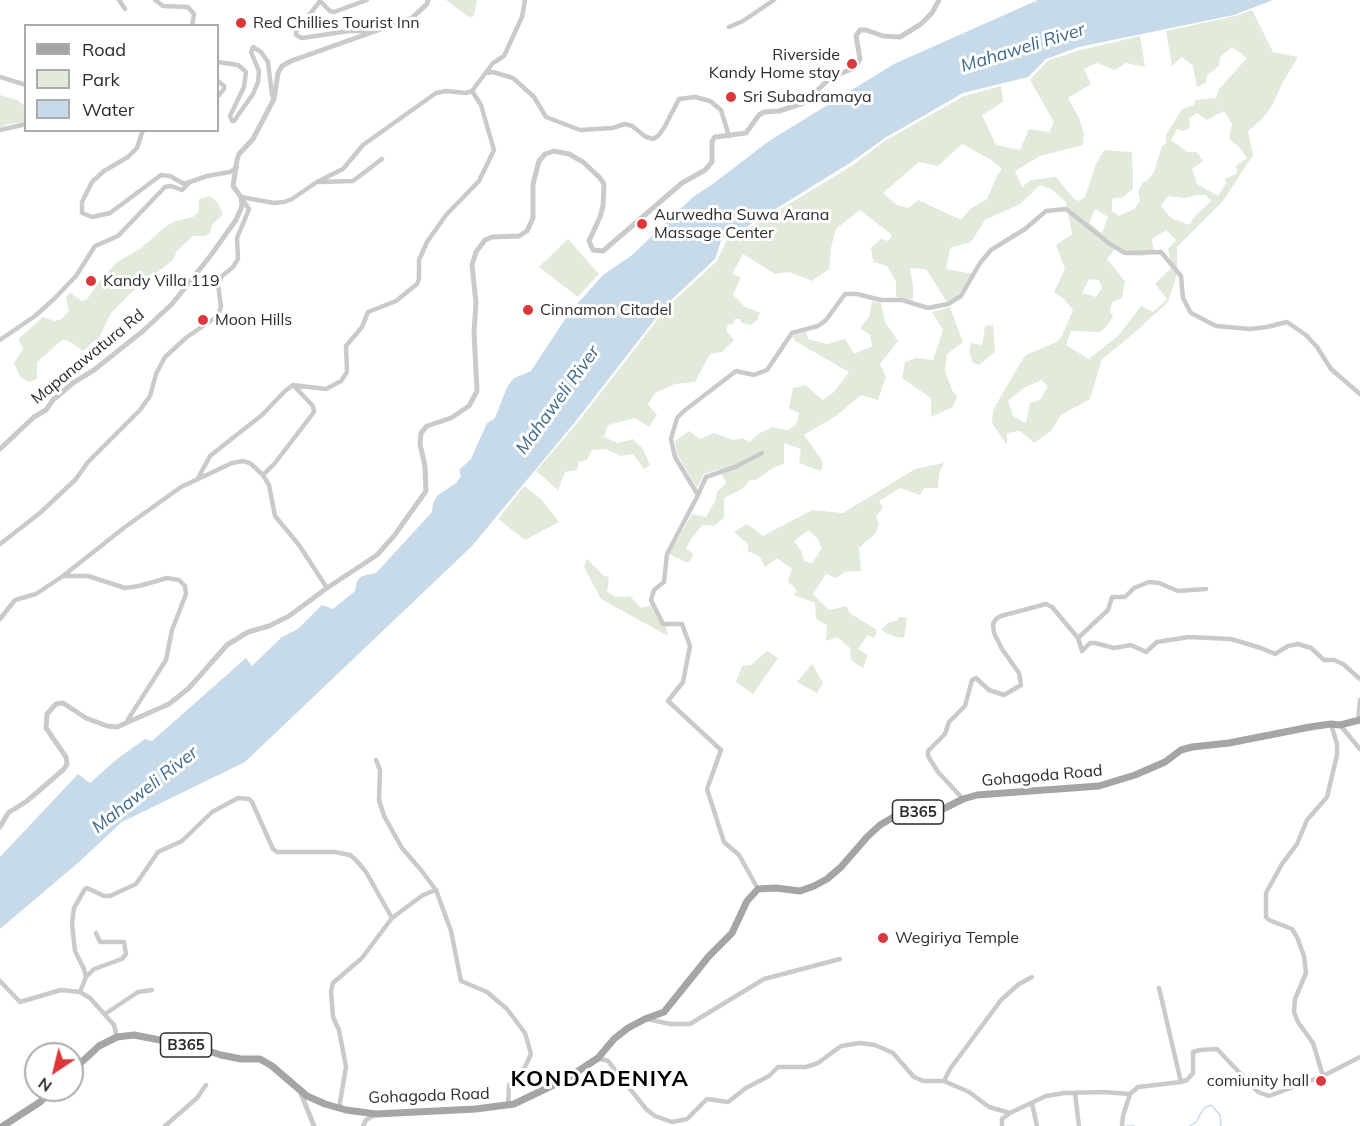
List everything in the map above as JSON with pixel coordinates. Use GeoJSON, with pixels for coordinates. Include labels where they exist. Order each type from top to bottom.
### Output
{"type":"FeatureCollection","features":[{"type":"Feature","properties":{"kind":"main road","name":"B365"},"geometry":{"type":"LineString","coordinates":[[1331,724],[1340,725],[1359,721]]}},
{"type":"Feature","properties":{"kind":"main road","name":"Gohagoda Road"},"geometry":{"type":"LineString","coordinates":[[117,1037],[142,1036],[167,1043],[196,1047],[221,1055],[242,1059],[260,1059],[300,1091],[319,1102],[339,1108],[376,1114],[508,1106],[555,1085],[598,1058],[614,1039],[645,1018],[664,1012],[709,956],[732,933],[747,902],[758,889],[776,888],[800,891],[814,886],[841,867],[880,825],[902,812],[937,812],[977,795],[1099,786],[1135,775],[1165,762],[1181,750],[1331,724]]}},
{"type":"Feature","properties":{"kind":"main road"},"geometry":{"type":"LineString","coordinates":[[84,1060],[99,1046],[117,1037]]}},
{"type":"Feature","properties":{"kind":"main road"},"geometry":{"type":"LineString","coordinates":[[3,1126],[40,1102]]}},
{"type":"Feature","properties":{"kind":"street"},"geometry":{"type":"LineString","coordinates":[[118,0],[125,9]]}},
{"type":"Feature","properties":{"kind":"street"},"geometry":{"type":"LineString","coordinates":[[155,0],[163,6],[188,7],[194,14],[192,24]]}},
{"type":"Feature","properties":{"kind":"street"},"geometry":{"type":"LineString","coordinates":[[367,0],[334,12],[320,1],[296,32],[302,38],[349,31],[375,31]]}},
{"type":"Feature","properties":{"kind":"street"},"geometry":{"type":"LineString","coordinates":[[142,132],[137,148],[128,157],[104,171],[92,182],[80,207],[82,213],[92,217],[110,213],[161,175],[170,176],[184,184],[207,176],[230,172],[237,166],[239,154],[259,129],[274,99],[278,73],[282,66],[412,18],[427,4],[428,0]]}},
{"type":"Feature","properties":{"kind":"street"},"geometry":{"type":"LineString","coordinates":[[241,197],[274,203],[284,202],[343,169],[363,145],[436,93],[472,91],[493,63],[504,56],[522,17],[525,0]]}},
{"type":"Feature","properties":{"kind":"street"},"geometry":{"type":"LineString","coordinates":[[729,27],[743,21],[774,0]]}},
{"type":"Feature","properties":{"kind":"street"},"geometry":{"type":"LineString","coordinates":[[0,827],[8,813],[27,801],[67,764],[66,758],[46,728],[47,714],[51,709],[63,703],[87,718],[107,726],[117,727],[169,704],[189,688],[226,645],[248,632],[269,626],[289,616],[377,555],[394,536],[426,491],[425,466],[420,444],[421,434],[427,426],[451,418],[469,406],[477,391],[474,332],[476,303],[472,266],[476,252],[485,240],[492,237],[519,236],[527,231],[533,219],[533,184],[539,160],[545,154],[554,151],[569,154],[583,162],[604,184],[603,206],[589,241],[593,250],[598,252],[609,246],[682,183],[705,170],[712,162],[712,141],[719,136],[746,133],[759,115],[804,103],[830,78],[854,68],[860,59],[856,36],[860,30],[883,36],[900,37],[921,24],[932,13],[939,0]]}},
{"type":"Feature","properties":{"kind":"street"},"geometry":{"type":"LineString","coordinates":[[219,62],[238,65],[246,72],[244,87],[230,116],[232,121],[253,94],[258,82],[259,71],[251,52],[253,47],[261,52],[268,62],[274,99]]}},
{"type":"Feature","properties":{"kind":"street"},"geometry":{"type":"LineString","coordinates":[[486,73],[493,72],[513,78],[534,97],[546,117],[579,130],[612,128],[625,124],[652,139],[658,136],[664,128],[679,99],[695,97],[710,101],[721,110],[729,136]]}},
{"type":"Feature","properties":{"kind":"street"},"geometry":{"type":"LineString","coordinates":[[0,77],[24,84]]}},
{"type":"Feature","properties":{"kind":"street"},"geometry":{"type":"LineString","coordinates":[[219,82],[224,86],[219,95]]}},
{"type":"Feature","properties":{"kind":"street"},"geometry":{"type":"LineString","coordinates":[[198,478],[210,456],[258,419],[293,385],[326,389],[336,385],[347,372],[346,346],[362,327],[368,312],[396,301],[417,284],[419,260],[427,242],[446,215],[478,181],[494,150],[481,105],[472,91]]}},
{"type":"Feature","properties":{"kind":"street"},"geometry":{"type":"LineString","coordinates":[[0,130],[24,124]]}},
{"type":"Feature","properties":{"kind":"street"},"geometry":{"type":"LineString","coordinates":[[317,182],[353,181],[382,159]]}},
{"type":"Feature","properties":{"kind":"street","name":"Mapanawatura Rd"},"geometry":{"type":"LineString","coordinates":[[0,449],[34,417],[46,410],[73,383],[94,370],[172,304],[236,220],[242,206],[241,197],[233,186],[237,166]]}},
{"type":"Feature","properties":{"kind":"street"},"geometry":{"type":"LineString","coordinates":[[0,340],[36,316],[76,276],[95,246],[118,236],[165,187],[171,186],[182,190],[190,182]]}},
{"type":"Feature","properties":{"kind":"street"},"geometry":{"type":"LineString","coordinates":[[0,544],[40,513],[76,479],[88,462],[140,410],[150,396],[156,374],[165,357],[187,337],[218,316],[221,306],[218,285],[222,276],[233,267],[238,259],[237,238],[249,208],[241,197]]}},
{"type":"Feature","properties":{"kind":"street"},"geometry":{"type":"LineString","coordinates":[[698,495],[675,457],[671,439],[677,418],[684,411],[736,371],[754,375],[767,370],[792,333],[818,326],[826,320],[845,294],[857,294],[881,300],[902,300],[928,308],[948,304],[961,296],[980,263],[991,250],[1024,229],[1046,211],[1066,209],[1125,254],[1161,252],[1181,276],[1183,298],[1191,313],[1216,326],[1250,329],[1287,322],[1306,334],[1331,369],[1360,394]]}},
{"type":"Feature","properties":{"kind":"street"},"geometry":{"type":"LineString","coordinates":[[263,475],[314,412],[313,406],[293,385]]}},
{"type":"Feature","properties":{"kind":"street"},"geometry":{"type":"LineString","coordinates":[[758,889],[739,855],[724,842],[707,789],[721,750],[668,701],[683,682],[690,646],[682,624],[663,624],[651,600],[654,590],[664,582],[667,554],[706,477],[735,467],[762,453]]}},
{"type":"Feature","properties":{"kind":"street"},"geometry":{"type":"LineString","coordinates":[[0,619],[15,600],[36,594],[63,576],[125,526],[181,487],[243,460],[263,475],[269,485],[275,516],[299,545],[327,588]]}},
{"type":"Feature","properties":{"kind":"street"},"geometry":{"type":"LineString","coordinates":[[63,576],[88,576],[125,588],[167,578],[179,580],[185,586],[186,594],[172,630],[166,660],[127,722]]}},
{"type":"Feature","properties":{"kind":"street"},"geometry":{"type":"LineString","coordinates":[[1078,638],[1107,610],[1112,597],[1125,597],[1134,588],[1149,582],[1159,583],[1178,591],[1206,589]]}},
{"type":"Feature","properties":{"kind":"street"},"geometry":{"type":"LineString","coordinates":[[963,799],[938,772],[928,756],[928,751],[945,734],[949,722],[965,706],[972,680],[976,678],[989,690],[1004,695],[1021,685],[1019,673],[994,633],[993,624],[996,619],[1046,604],[1064,619],[1078,638],[1082,651],[1095,643],[1114,648],[1131,645],[1146,652],[1157,642],[1189,637],[1231,639],[1275,654],[1288,646],[1298,644],[1311,648],[1324,660],[1334,660],[1343,664],[1360,679]]}},
{"type":"Feature","properties":{"kind":"street"},"geometry":{"type":"LineString","coordinates":[[1359,721],[1360,700]]}},
{"type":"Feature","properties":{"kind":"street"},"geometry":{"type":"LineString","coordinates":[[1323,1076],[1313,1042],[1298,1022],[1294,1012],[1295,999],[1306,974],[1304,956],[1292,929],[1266,917],[1266,893],[1282,864],[1297,844],[1307,820],[1327,798],[1337,755],[1337,744],[1331,724]]}},
{"type":"Feature","properties":{"kind":"street"},"geometry":{"type":"LineString","coordinates":[[1340,725],[1360,748]]}},
{"type":"Feature","properties":{"kind":"street"},"geometry":{"type":"LineString","coordinates":[[376,760],[380,770],[379,800],[384,816],[402,848],[436,890],[451,932],[461,981],[487,992],[507,1009],[525,1033],[531,1054],[525,1067],[509,1085],[508,1106]]}},
{"type":"Feature","properties":{"kind":"street"},"geometry":{"type":"LineString","coordinates":[[86,977],[75,951],[72,924],[74,908],[85,889],[110,896],[136,884],[158,852],[182,841],[212,812],[238,798],[249,799],[252,802],[273,849],[277,852],[335,852],[350,855],[366,872],[392,918]]}},
{"type":"Feature","properties":{"kind":"street"},"geometry":{"type":"LineString","coordinates":[[339,1108],[346,1068],[339,1030],[333,1017],[331,991],[333,983],[362,958],[392,918],[423,895],[436,890]]}},
{"type":"Feature","properties":{"kind":"street"},"geometry":{"type":"LineString","coordinates":[[80,992],[86,977],[94,969],[122,959],[126,954],[124,942],[100,942],[96,933]]}},
{"type":"Feature","properties":{"kind":"street"},"geometry":{"type":"LineString","coordinates":[[645,1018],[670,1024],[690,1024],[764,979],[840,959]]}},
{"type":"Feature","properties":{"kind":"street"},"geometry":{"type":"LineString","coordinates":[[944,1081],[950,1069],[1001,1000],[1019,984],[1032,977]]}},
{"type":"Feature","properties":{"kind":"street"},"geometry":{"type":"LineString","coordinates":[[0,981],[20,1002],[61,990],[80,992],[90,998],[105,1014],[114,1025],[117,1037]]}},
{"type":"Feature","properties":{"kind":"street"},"geometry":{"type":"LineString","coordinates":[[1160,988],[1181,1082]]}},
{"type":"Feature","properties":{"kind":"street"},"geometry":{"type":"LineString","coordinates":[[105,1014],[138,992],[152,990]]}},
{"type":"Feature","properties":{"kind":"street"},"geometry":{"type":"LineString","coordinates":[[598,1058],[608,1060],[646,1109],[655,1116],[672,1122],[687,1119],[707,1099],[728,1101],[769,1076],[778,1067],[806,1067],[818,1063],[841,1046],[860,1043],[893,1053],[914,1077],[923,1081],[944,1081],[969,1092],[989,1107],[1010,1113]]}},
{"type":"Feature","properties":{"kind":"street"},"geometry":{"type":"LineString","coordinates":[[1122,1126],[1130,1094],[1138,1087],[1187,1080],[1193,1073],[1194,1052],[1200,1050],[1217,1049],[1258,1092],[1269,1096],[1323,1076],[1360,1057]]}},
{"type":"Feature","properties":{"kind":"street"},"geometry":{"type":"LineString","coordinates":[[165,1126],[197,1098],[206,1085]]}},
{"type":"Feature","properties":{"kind":"street"},"geometry":{"type":"LineString","coordinates":[[300,1091],[314,1126]]}},
{"type":"Feature","properties":{"kind":"street"},"geometry":{"type":"LineString","coordinates":[[1002,1126],[1002,1119],[1010,1113],[1046,1096],[1103,1092],[1130,1094]]}},
{"type":"Feature","properties":{"kind":"street"},"geometry":{"type":"LineString","coordinates":[[1075,1093],[1079,1126]]}},
{"type":"Feature","properties":{"kind":"street"},"geometry":{"type":"LineString","coordinates":[[1032,1104],[1037,1126]]}},
{"type":"Feature","properties":{"kind":"street"},"geometry":{"type":"LineString","coordinates":[[363,1126],[366,1120],[376,1114]]}},
{"type":"Feature","properties":{"kind":"green space"},"geometry":{"type":"Polygon","coordinates":[[[446,0],[477,0],[474,16],[469,17],[446,0]]]}},
{"type":"Feature","properties":{"kind":"green space"},"geometry":{"type":"Polygon","coordinates":[[[1252,10],[1273,52],[1298,57],[1273,104],[1262,119],[1248,131],[1253,155],[1223,201],[1177,247],[1177,274],[1168,302],[1102,359],[1090,399],[1061,415],[1051,431],[1034,443],[1020,431],[1007,433],[1007,445],[992,423],[993,410],[1022,360],[1026,355],[1056,342],[1062,336],[1073,310],[1054,292],[1065,269],[1056,245],[1072,234],[1066,202],[1051,189],[1040,185],[1020,204],[985,220],[971,242],[950,248],[946,269],[973,274],[960,294],[947,302],[926,269],[910,268],[913,300],[896,297],[896,282],[887,266],[873,262],[871,248],[881,239],[888,241],[892,235],[860,210],[836,229],[829,269],[812,281],[790,272],[775,274],[743,254],[732,274],[741,277],[733,295],[744,306],[760,313],[757,320],[751,325],[735,319],[733,324],[728,325],[726,330],[734,340],[722,352],[710,354],[695,382],[675,384],[655,393],[648,404],[657,415],[649,427],[635,418],[608,425],[604,437],[618,443],[633,439],[643,449],[650,465],[644,469],[633,454],[621,456],[606,449],[592,450],[587,460],[579,462],[577,470],[565,472],[558,490],[536,471],[578,422],[668,306],[717,261],[730,233],[740,233],[761,221],[853,165],[886,140],[964,96],[1001,86],[1003,102],[982,115],[996,145],[1020,150],[1029,129],[1049,132],[1054,122],[1030,80],[1047,61],[1080,50],[1140,36],[1145,67],[1126,63],[1115,70],[1097,63],[1084,69],[1091,84],[1068,98],[1079,118],[1084,134],[1083,145],[1040,156],[1015,171],[1022,187],[1031,180],[1056,177],[1074,199],[1079,201],[1085,197],[1096,164],[1104,150],[1132,152],[1133,189],[1123,197],[1112,199],[1112,211],[1119,216],[1134,209],[1140,201],[1138,191],[1143,182],[1147,181],[1154,172],[1162,146],[1166,143],[1166,135],[1182,109],[1194,105],[1195,100],[1216,98],[1219,89],[1247,58],[1232,47],[1220,57],[1219,66],[1207,75],[1206,83],[1197,87],[1193,66],[1182,57],[1172,66],[1166,31],[1252,10]],[[1224,111],[1207,120],[1197,113],[1189,118],[1190,128],[1183,131],[1177,129],[1171,140],[1187,152],[1197,152],[1203,161],[1192,169],[1197,184],[1218,196],[1226,183],[1225,179],[1237,173],[1236,166],[1247,158],[1229,139],[1232,124],[1224,111]],[[962,144],[938,166],[919,162],[883,193],[897,205],[908,208],[918,200],[961,220],[970,209],[987,199],[1002,169],[993,161],[962,144]],[[1206,195],[1184,198],[1168,196],[1161,206],[1171,218],[1189,225],[1211,201],[1206,195]],[[1095,209],[1089,223],[1102,233],[1108,217],[1095,209]],[[1166,230],[1152,239],[1154,254],[1125,255],[1115,249],[1107,259],[1125,281],[1122,298],[1112,302],[1110,311],[1113,317],[1100,332],[1071,331],[1066,345],[1089,359],[1119,335],[1141,306],[1153,312],[1167,299],[1155,284],[1172,267],[1168,249],[1176,240],[1166,230]],[[1089,279],[1082,293],[1096,297],[1102,288],[1099,280],[1089,279]],[[1041,380],[1024,388],[1008,401],[1013,416],[1026,423],[1030,403],[1040,400],[1048,386],[1041,380]]]}},
{"type":"Feature","properties":{"kind":"green space"},"geometry":{"type":"Polygon","coordinates":[[[0,95],[17,100],[24,105],[24,122],[8,124],[0,128],[0,95]]]}},
{"type":"Feature","properties":{"kind":"green space"},"geometry":{"type":"Polygon","coordinates":[[[210,196],[218,203],[223,214],[212,225],[210,233],[205,236],[193,236],[177,251],[173,260],[131,293],[111,313],[100,336],[83,351],[69,341],[62,340],[37,362],[37,379],[29,382],[20,377],[14,363],[23,349],[18,339],[43,317],[54,321],[62,319],[69,311],[66,297],[70,293],[82,301],[88,298],[117,262],[140,249],[175,221],[193,217],[199,211],[199,199],[210,196]]]}},
{"type":"Feature","properties":{"kind":"green space"},"geometry":{"type":"Polygon","coordinates":[[[568,239],[599,274],[578,297],[539,267],[568,239]]]}},
{"type":"Feature","properties":{"kind":"green space"},"geometry":{"type":"Polygon","coordinates":[[[872,301],[881,303],[885,322],[898,341],[880,364],[886,377],[878,400],[861,395],[836,416],[804,435],[823,462],[821,471],[799,463],[801,449],[784,443],[784,464],[773,468],[756,480],[750,480],[742,489],[724,498],[724,518],[714,526],[702,525],[686,548],[694,555],[688,563],[669,554],[692,514],[706,517],[717,492],[726,483],[719,469],[704,474],[697,488],[677,454],[675,441],[689,431],[700,439],[714,433],[733,440],[742,438],[750,442],[758,434],[772,427],[788,430],[796,425],[799,413],[789,408],[793,388],[805,385],[823,400],[834,392],[849,372],[795,341],[792,336],[806,332],[808,339],[827,344],[845,339],[854,354],[872,346],[870,335],[860,328],[869,317],[872,301]]]}},
{"type":"Feature","properties":{"kind":"green space"},"geometry":{"type":"Polygon","coordinates":[[[950,307],[963,342],[947,354],[945,371],[953,392],[957,396],[953,407],[931,417],[931,398],[902,378],[905,362],[916,358],[933,360],[943,330],[932,312],[950,307]]]}},
{"type":"Feature","properties":{"kind":"green space"},"geometry":{"type":"Polygon","coordinates":[[[993,325],[995,352],[979,365],[973,363],[969,352],[971,343],[982,345],[985,326],[993,325]]]}},
{"type":"Feature","properties":{"kind":"green space"},"geometry":{"type":"Polygon","coordinates":[[[944,463],[939,474],[938,488],[924,488],[920,495],[900,488],[879,501],[883,508],[876,516],[879,525],[875,534],[859,548],[861,571],[845,572],[836,578],[826,574],[813,594],[829,610],[846,606],[851,614],[877,630],[874,638],[868,635],[858,649],[868,655],[863,668],[851,660],[850,648],[837,637],[826,641],[827,625],[816,619],[815,603],[794,595],[797,590],[788,582],[792,569],[777,558],[765,567],[760,557],[748,551],[748,544],[734,532],[747,524],[763,536],[812,510],[843,513],[915,469],[944,463]],[[809,530],[794,541],[804,561],[812,563],[822,549],[818,539],[809,530]]]}},
{"type":"Feature","properties":{"kind":"green space"},"geometry":{"type":"Polygon","coordinates":[[[524,486],[541,499],[559,522],[525,540],[498,519],[524,486]]]}},
{"type":"Feature","properties":{"kind":"green space"},"geometry":{"type":"Polygon","coordinates":[[[587,559],[604,576],[609,577],[607,592],[616,597],[630,596],[641,608],[652,605],[661,625],[666,626],[668,636],[601,599],[584,567],[587,559]]]}},
{"type":"Feature","properties":{"kind":"green space"},"geometry":{"type":"Polygon","coordinates":[[[899,617],[907,618],[904,638],[895,637],[881,630],[888,623],[898,620],[899,617]]]}},
{"type":"Feature","properties":{"kind":"green space"},"geometry":{"type":"Polygon","coordinates":[[[767,651],[778,658],[753,694],[736,682],[742,666],[751,665],[767,651]]]}},
{"type":"Feature","properties":{"kind":"green space"},"geometry":{"type":"Polygon","coordinates":[[[812,664],[823,683],[817,693],[797,682],[812,664]]]}},
{"type":"Feature","properties":{"kind":"water","name":"Mahaweli River"},"geometry":{"type":"Polygon","coordinates":[[[1038,0],[1273,0],[1234,15],[1079,47],[1046,59],[1028,77],[963,93],[885,138],[850,163],[740,231],[729,230],[721,241],[715,259],[666,305],[576,421],[472,546],[245,762],[122,822],[0,929],[0,857],[78,774],[90,783],[117,759],[145,739],[152,741],[246,658],[252,666],[282,637],[298,629],[322,605],[333,609],[355,591],[357,581],[362,576],[376,573],[432,512],[433,503],[438,495],[456,483],[461,476],[459,470],[471,459],[487,423],[495,418],[507,387],[514,378],[531,371],[569,313],[603,275],[632,255],[693,197],[769,141],[894,64],[1038,0]]]}},
{"type":"Feature","properties":{"kind":"waterway"},"geometry":{"type":"LineString","coordinates":[[1190,1126],[1196,1122],[1204,1108],[1211,1105],[1220,1115],[1221,1126]]}},
{"type":"Feature","properties":{"kind":"waterway"},"geometry":{"type":"LineString","coordinates":[[1126,1126],[1134,1126]]}},
{"type":"Feature","properties":{"kind":"place","name":"Red Chillies Tourist Inn"},"geometry":{"type":"Point","coordinates":[241,23]}},
{"type":"Feature","properties":{"kind":"place","name":"Riverside Kandy Home stay"},"geometry":{"type":"Point","coordinates":[852,64]}},
{"type":"Feature","properties":{"kind":"place","name":"Sri Subadramaya"},"geometry":{"type":"Point","coordinates":[731,97]}},
{"type":"Feature","properties":{"kind":"place","name":"Aurwedha Suwa Arana Massage Center"},"geometry":{"type":"Point","coordinates":[642,224]}},
{"type":"Feature","properties":{"kind":"place","name":"Kandy Villa 119"},"geometry":{"type":"Point","coordinates":[91,281]}},
{"type":"Feature","properties":{"kind":"place","name":"Cinnamon Citadel"},"geometry":{"type":"Point","coordinates":[528,310]}},
{"type":"Feature","properties":{"kind":"place","name":"Moon Hills"},"geometry":{"type":"Point","coordinates":[203,320]}},
{"type":"Feature","properties":{"kind":"place","name":"Wegiriya Temple"},"geometry":{"type":"Point","coordinates":[883,938]}},
{"type":"Feature","properties":{"kind":"place","name":"comiunity hall"},"geometry":{"type":"Point","coordinates":[1321,1081]}},
{"type":"Feature","properties":{"kind":"district","name":"KONDADENIYA"},"geometry":{"type":"Point","coordinates":[600,1079]}}]}
